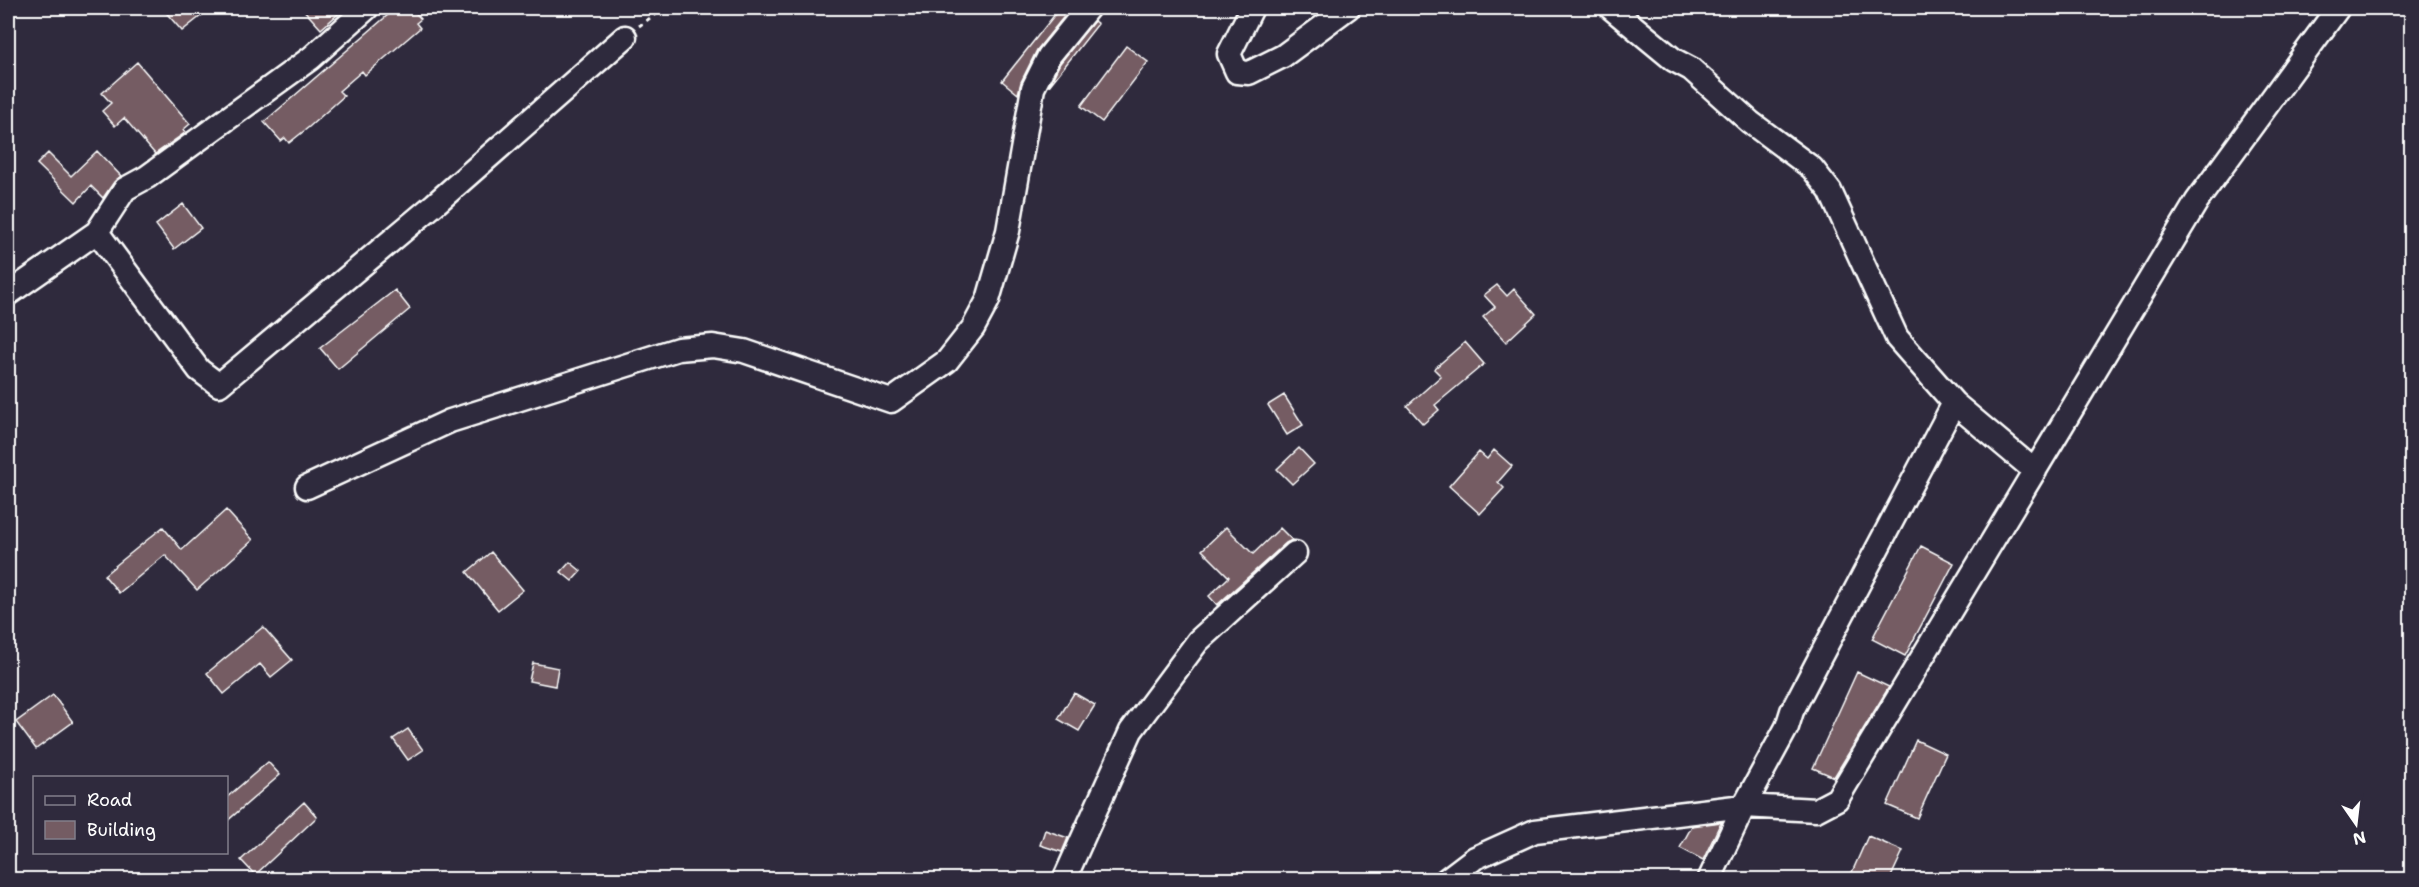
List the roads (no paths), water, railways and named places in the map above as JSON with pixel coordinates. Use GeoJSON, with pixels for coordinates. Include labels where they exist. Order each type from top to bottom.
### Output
{"type":"FeatureCollection","features":[{"type":"Feature","properties":{"kind":"street"},"geometry":{"type":"LineString","coordinates":[[8,294],[97,232],[125,189],[147,177],[311,58],[367,8]]}},
{"type":"Feature","properties":{"kind":"street"},"geometry":{"type":"LineString","coordinates":[[306,487],[450,421],[678,349],[713,346],[744,351],[891,401],[947,361],[974,328],[988,300],[1008,231],[1033,88],[1049,56],[1088,8]]}},
{"type":"Feature","properties":{"kind":"street"},"geometry":{"type":"LineString","coordinates":[[1252,8],[1229,54],[1237,72],[1249,73],[1283,56],[1348,8]]}},
{"type":"Feature","properties":{"kind":"street"},"geometry":{"type":"LineString","coordinates":[[1611,8],[1674,60],[1691,69],[1750,122],[1812,168],[1830,191],[1897,338],[1954,403],[2036,471]]}},
{"type":"Feature","properties":{"kind":"street"},"geometry":{"type":"LineString","coordinates":[[1446,879],[1475,858],[1534,831],[1744,806],[1816,810],[1837,799],[2197,201],[2338,8]]}},
{"type":"Feature","properties":{"kind":"street"},"geometry":{"type":"LineString","coordinates":[[97,232],[199,370],[219,385],[435,204],[625,37]]}},
{"type":"Feature","properties":{"kind":"street"},"geometry":{"type":"LineString","coordinates":[[1709,879],[1744,806],[1787,727],[1792,711],[1954,403]]}},
{"type":"Feature","properties":{"kind":"street"},"geometry":{"type":"LineString","coordinates":[[1064,879],[1131,731],[1198,640],[1295,553]]}}]}
